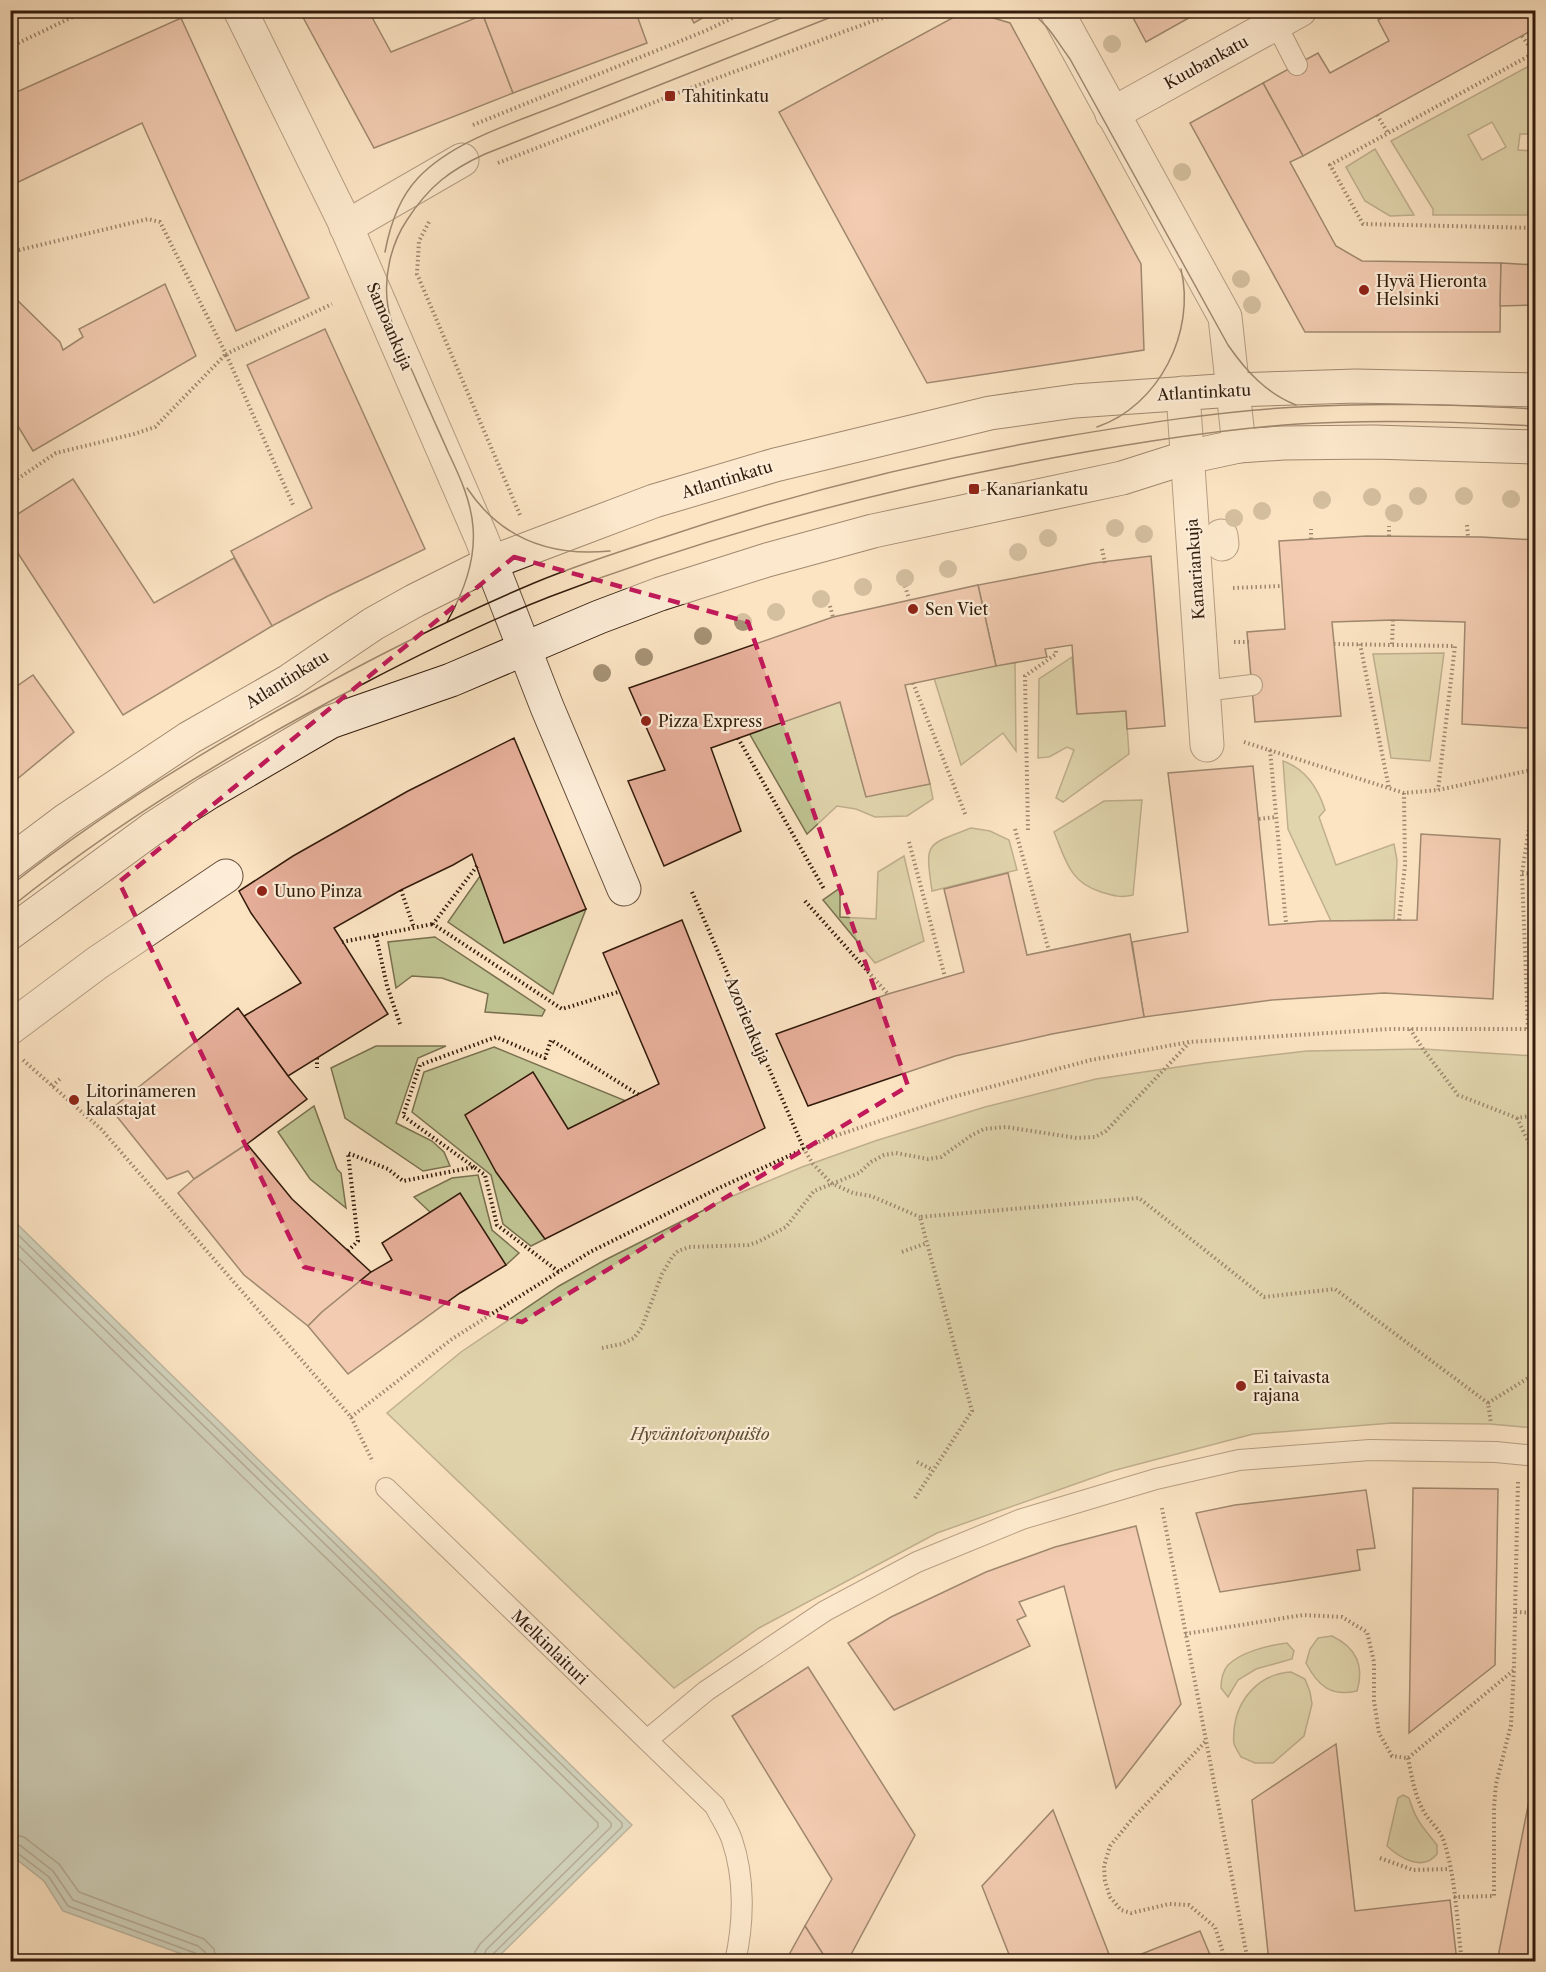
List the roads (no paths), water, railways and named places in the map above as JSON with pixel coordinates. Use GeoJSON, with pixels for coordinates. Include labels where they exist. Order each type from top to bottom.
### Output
{"type":"FeatureCollection","features":[{"type":"Feature","properties":{"kind":"street","name":"Samoankuja"},"geometry":{"type":"LineString","coordinates":[[240,10],[346,227],[524,648]]}},
{"type":"Feature","properties":{"kind":"street"},"geometry":{"type":"LineString","coordinates":[[1056,10],[1225,317],[1239,446]]}},
{"type":"Feature","properties":{"kind":"street","name":"Kuubankatu"},"geometry":{"type":"LineString","coordinates":[[1112,114],[1288,17]]}},
{"type":"Feature","properties":{"kind":"street"},"geometry":{"type":"LineString","coordinates":[[346,227],[472,152]]}},
{"type":"Feature","properties":{"kind":"street","name":"Atlantinkatu"},"geometry":{"type":"LineString","coordinates":[[10,861],[66,820],[189,738],[289,681],[383,618],[490,563],[637,507],[811,455],[990,412],[1075,401],[1233,390],[1356,386],[1536,390]]}},
{"type":"Feature","properties":{"kind":"street","name":"Kanariankuja"},"geometry":{"type":"LineString","coordinates":[[1183,393],[1207,745]]}},
{"type":"Feature","properties":{"kind":"street"},"geometry":{"type":"LineString","coordinates":[[10,933],[152,829],[217,787],[306,735],[357,712],[451,680],[524,648],[660,594],[766,560],[873,531],[1122,478],[1188,458],[1239,446],[1374,442],[1536,447]]}},
{"type":"Feature","properties":{"kind":"street"},"geometry":{"type":"LineString","coordinates":[[524,648],[624,889]]}},
{"type":"Feature","properties":{"kind":"street"},"geometry":{"type":"LineString","coordinates":[[11,1026],[97,963],[226,876]]}},
{"type":"Feature","properties":{"kind":"lane"},"geometry":{"type":"LineString","coordinates":[[1288,17],[1297,65]]}},
{"type":"Feature","properties":{"kind":"lane"},"geometry":{"type":"LineString","coordinates":[[1204,692],[1252,685]]}},
{"type":"Feature","properties":{"kind":"lane"},"geometry":{"type":"LineString","coordinates":[[647,1740],[706,1691],[825,1611],[917,1562],[1022,1519],[1156,1479],[1239,1460],[1370,1450],[1496,1452],[1527,1455]]}},
{"type":"Feature","properties":{"kind":"lane","name":"Melkinlaituri"},"geometry":{"type":"LineString","coordinates":[[386,1488],[715,1806],[732,1839],[741,1883],[741,1937],[735,1962]]}},
{"type":"Feature","properties":{"kind":"water"},"geometry":{"type":"Polygon","coordinates":[[[11,1218],[632,1825],[494,1961],[201,1961],[63,1911],[44,1881],[11,1855],[11,1218]]]}},
{"type":"Feature","properties":{"kind":"tram line"},"geometry":{"type":"LineString","coordinates":[[385,252],[393,222],[411,186],[433,164],[450,152],[511,123],[801,10]]}},
{"type":"Feature","properties":{"kind":"tram line"},"geometry":{"type":"LineString","coordinates":[[447,622],[467,576],[472,552],[473,527],[461,480],[392,324],[387,296],[388,273],[401,229],[432,188],[461,166],[485,154],[849,10]]}},
{"type":"Feature","properties":{"kind":"tram line"},"geometry":{"type":"LineString","coordinates":[[1028,10],[1047,27],[1070,59],[1228,345],[1242,364],[1266,388],[1296,405]]}},
{"type":"Feature","properties":{"kind":"tram line"},"geometry":{"type":"LineString","coordinates":[[1097,427],[1119,417],[1138,402],[1155,384],[1168,364],[1183,317],[1184,293],[1181,269]]}},
{"type":"Feature","properties":{"kind":"tram line"},"geometry":{"type":"LineString","coordinates":[[10,886],[77,835],[182,766],[254,723],[381,655],[472,610],[550,576],[714,521],[812,492],[962,456],[1062,437],[1180,419],[1328,405],[1447,405],[1536,409]]}},
{"type":"Feature","properties":{"kind":"tram line"},"geometry":{"type":"LineString","coordinates":[[10,908],[137,815],[226,760],[317,708],[409,660],[525,607],[661,557],[774,522],[890,492],[1006,467],[1151,441],[1298,424],[1387,421],[1536,426]]}},
{"type":"Feature","properties":{"kind":"tram line"},"geometry":{"type":"LineString","coordinates":[[467,488],[480,506],[495,520],[511,532],[529,541],[567,551],[610,551]]}},
{"type":"Feature","properties":{"kind":"place","name":"Tahitinkatu"},"geometry":{"type":"Point","coordinates":[670,96]}},
{"type":"Feature","properties":{"kind":"place","name":"Hyvä Hieronta Helsinki"},"geometry":{"type":"Point","coordinates":[1364,290]}},
{"type":"Feature","properties":{"kind":"place","name":"Kanariankatu"},"geometry":{"type":"Point","coordinates":[974,489]}},
{"type":"Feature","properties":{"kind":"place","name":"Sen Viet"},"geometry":{"type":"Point","coordinates":[913,609]}},
{"type":"Feature","properties":{"kind":"place","name":"Pizza Express"},"geometry":{"type":"Point","coordinates":[646,721]}},
{"type":"Feature","properties":{"kind":"place","name":"Uuno Pinza"},"geometry":{"type":"Point","coordinates":[262,891]}},
{"type":"Feature","properties":{"kind":"place","name":"Litorinameren kalastajat"},"geometry":{"type":"Point","coordinates":[74,1100]}},
{"type":"Feature","properties":{"kind":"place","name":"Ei taivasta rajana"},"geometry":{"type":"Point","coordinates":[1241,1386]}},
{"type":"Feature","properties":{"kind":"park label","name":"Hyväntoivonpuisto"},"geometry":{"type":"Point","coordinates":[700,1434]}}]}
